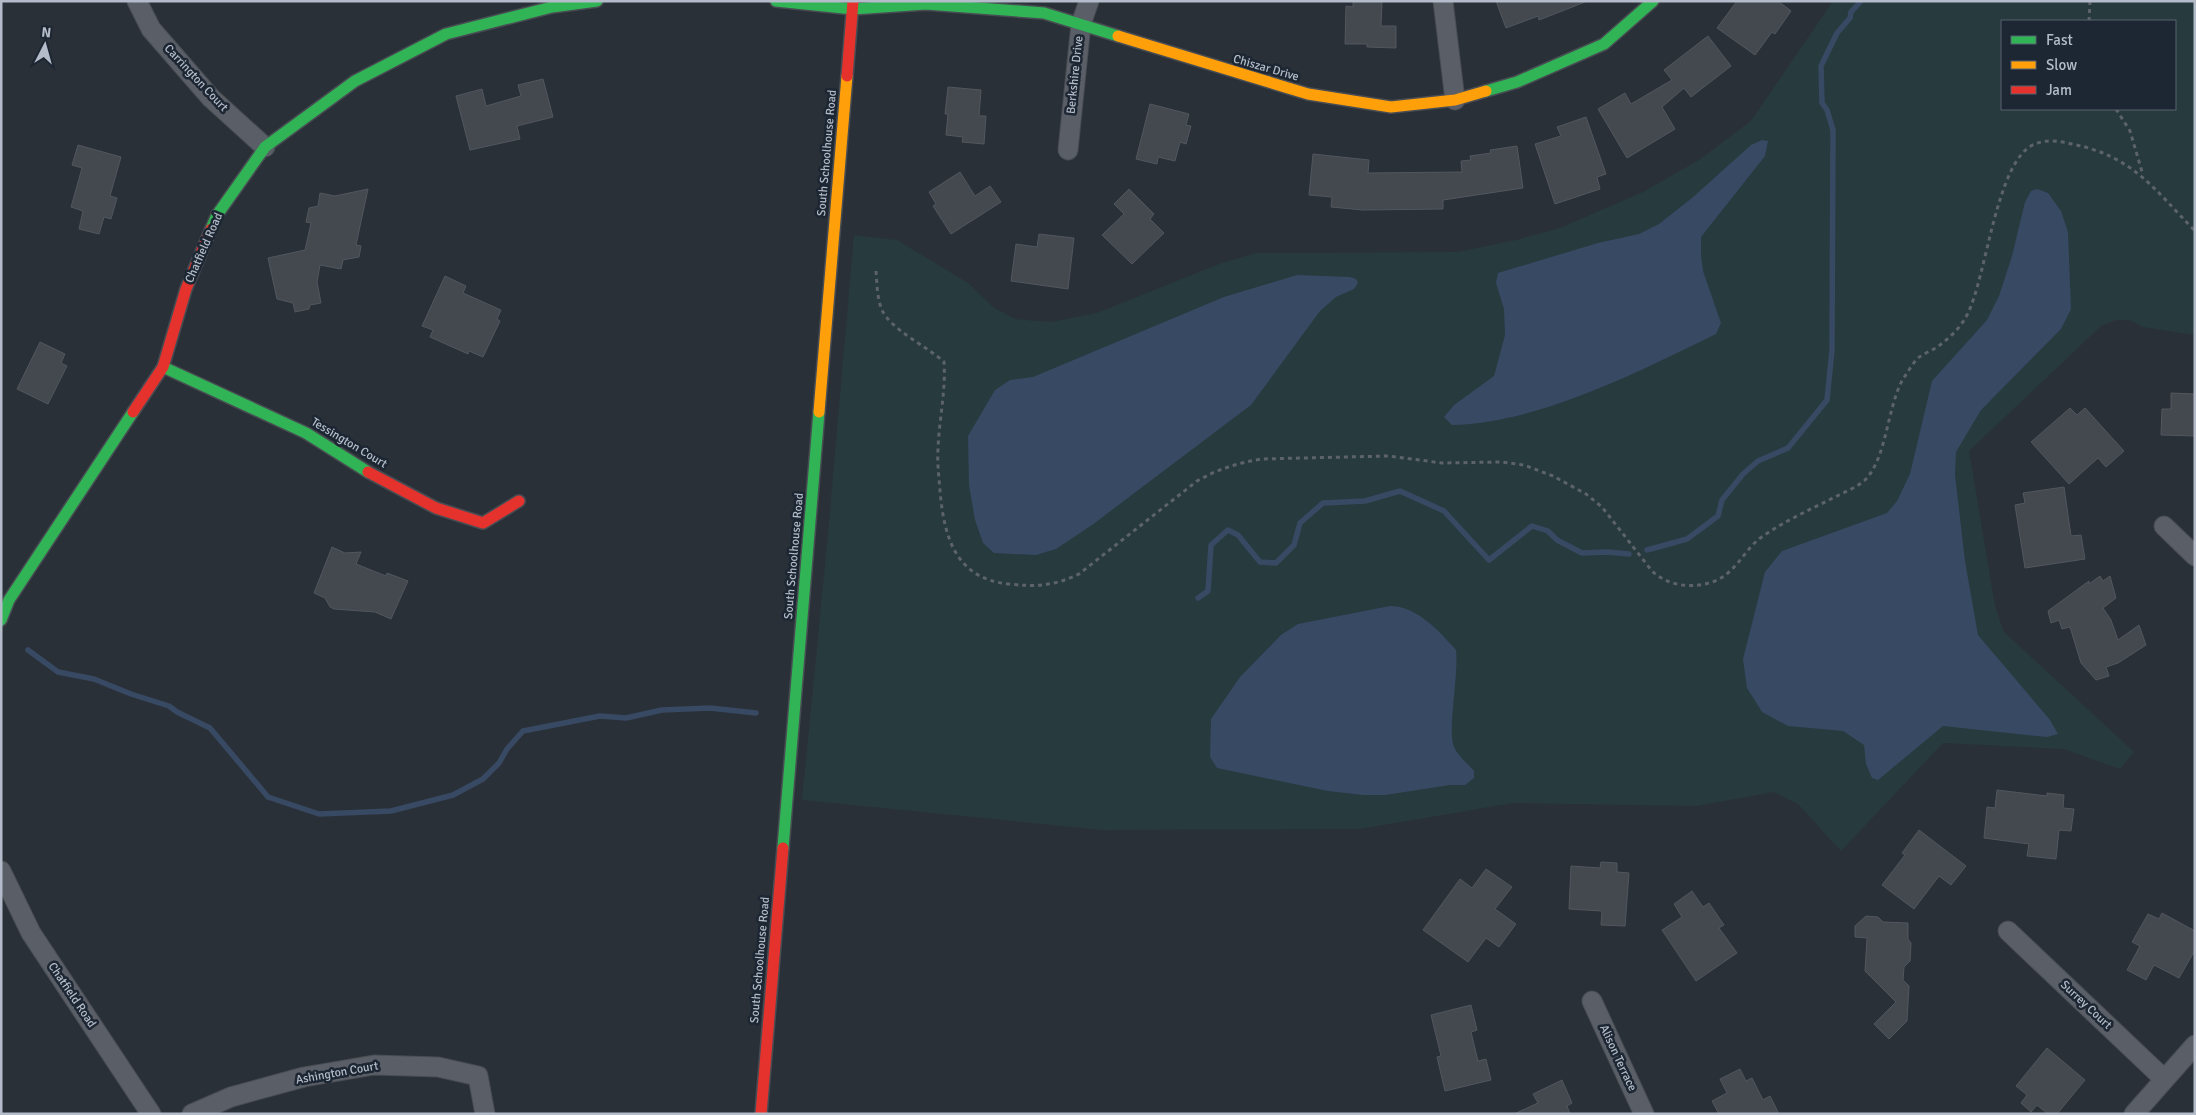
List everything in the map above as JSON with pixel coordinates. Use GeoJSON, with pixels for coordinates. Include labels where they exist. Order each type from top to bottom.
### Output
{"type":"FeatureCollection","features":[{"type":"Feature","properties":{"kind":"street","name":"Carrington Court"},"geometry":{"type":"LineString","coordinates":[[137,1],[151,29],[205,91],[265,147]]}},
{"type":"Feature","properties":{"kind":"street","name":"Chatfield Road"},"geometry":{"type":"LineString","coordinates":[[1,620],[9,600],[163,367],[186,289],[217,215],[265,147],[355,81],[446,34],[552,7],[598,1]]}},
{"type":"Feature","properties":{"kind":"street"},"geometry":{"type":"LineString","coordinates":[[776,1],[853,5]]}},
{"type":"Feature","properties":{"kind":"street","name":"Berkshire Drive"},"geometry":{"type":"LineString","coordinates":[[1068,150],[1080,24],[1089,1]]}},
{"type":"Feature","properties":{"kind":"street"},"geometry":{"type":"LineString","coordinates":[[1443,1],[1455,100]]}},
{"type":"Feature","properties":{"kind":"street","name":"Chiszar Drive"},"geometry":{"type":"LineString","coordinates":[[853,5],[926,4],[1044,12],[1308,94],[1391,107],[1455,100],[1516,82],[1604,44],[1653,1]]}},
{"type":"Feature","properties":{"kind":"street","name":"South Schoolhouse Road"},"geometry":{"type":"LineString","coordinates":[[761,1114],[853,5]]}},
{"type":"Feature","properties":{"kind":"street","name":"Tessington Court"},"geometry":{"type":"LineString","coordinates":[[163,367],[243,402],[306,433],[359,467],[436,508],[482,523],[519,501]]}},
{"type":"Feature","properties":{"kind":"street"},"geometry":{"type":"LineString","coordinates":[[2164,526],[2195,556]]}},
{"type":"Feature","properties":{"kind":"street","name":"Chatfield Road"},"geometry":{"type":"LineString","coordinates":[[1,871],[31,933],[151,1114]]}},
{"type":"Feature","properties":{"kind":"street","name":"Surrey Court"},"geometry":{"type":"LineString","coordinates":[[2008,932],[2164,1079]]}},
{"type":"Feature","properties":{"kind":"street","name":"Alison Terrace"},"geometry":{"type":"LineString","coordinates":[[1592,1001],[1644,1114]]}},
{"type":"Feature","properties":{"kind":"street"},"geometry":{"type":"LineString","coordinates":[[2134,1114],[2195,1045]]}},
{"type":"Feature","properties":{"kind":"street","name":"Ashington Court"},"geometry":{"type":"LineString","coordinates":[[192,1114],[230,1097],[304,1078],[374,1064],[438,1067],[478,1076],[486,1114]]}},
{"type":"Feature","properties":{"kind":"path"},"geometry":{"type":"LineString","coordinates":[[2089,20],[2090,1]]}},
{"type":"Feature","properties":{"kind":"path"},"geometry":{"type":"LineString","coordinates":[[2117,110],[2132,136],[2143,176]]}},
{"type":"Feature","properties":{"kind":"path"},"geometry":{"type":"LineString","coordinates":[[876,272],[878,296],[883,311],[893,324],[931,350],[944,362],[945,380],[938,451],[943,520],[955,554],[965,566],[980,576],[999,583],[1017,585],[1043,586],[1062,583],[1079,574],[1197,481],[1216,470],[1261,459],[1389,456],[1442,463],[1501,462],[1524,465],[1553,476],[1586,494],[1602,506],[1652,572],[1661,580],[1682,585],[1714,581],[1726,574],[1736,566],[1761,538],[1787,521],[1856,487],[1871,472],[1902,382],[1919,358],[1955,332],[1967,316],[1977,292],[2002,196],[2014,166],[2026,149],[2044,141],[2059,141],[2085,146],[2125,163],[2143,176],[2195,231]]}},
{"type":"Feature","properties":{"kind":"green space"},"geometry":{"type":"Polygon","coordinates":[[[1833,1],[2195,1],[2195,335],[2143,327],[2130,320],[2116,320],[2101,326],[1969,451],[1995,606],[2004,632],[2134,752],[2120,769],[2064,749],[1943,743],[1841,851],[1798,804],[1774,792],[1696,806],[1513,803],[1360,829],[1102,830],[802,800],[827,545],[854,235],[897,240],[968,283],[993,307],[1015,319],[1051,322],[1097,313],[1219,264],[1256,253],[1458,252],[1516,240],[1560,228],[1643,192],[1699,160],[1751,121],[1833,1]]]}},
{"type":"Feature","properties":{"kind":"water"},"geometry":{"type":"Polygon","coordinates":[[[1762,140],[1768,141],[1765,156],[1701,237],[1703,271],[1721,323],[1716,334],[1621,379],[1553,405],[1485,422],[1452,425],[1444,417],[1454,405],[1494,376],[1505,335],[1504,309],[1496,283],[1498,273],[1598,243],[1639,234],[1659,224],[1692,198],[1751,145],[1762,140]]]}},
{"type":"Feature","properties":{"kind":"water"},"geometry":{"type":"Polygon","coordinates":[[[2037,189],[2048,193],[2061,211],[2068,232],[2071,309],[2061,329],[1981,410],[1956,452],[1955,475],[1965,561],[1978,635],[2050,720],[2058,734],[2047,737],[1943,726],[1878,780],[1872,778],[1866,764],[1864,745],[1843,731],[1788,726],[1762,712],[1747,688],[1743,659],[1765,572],[1782,551],[1887,513],[1897,501],[1910,474],[1932,381],[1987,320],[1999,296],[2012,256],[2025,202],[2031,191],[2037,189]]]}},
{"type":"Feature","properties":{"kind":"water"},"geometry":{"type":"Polygon","coordinates":[[[1297,275],[1350,277],[1356,279],[1358,283],[1354,289],[1336,297],[1320,311],[1251,405],[1092,525],[1056,549],[1036,555],[994,553],[983,543],[975,520],[969,485],[968,436],[995,390],[1010,380],[1033,377],[1224,297],[1297,275]]]}},
{"type":"Feature","properties":{"kind":"water"},"geometry":{"type":"Polygon","coordinates":[[[1390,606],[1409,610],[1427,621],[1456,650],[1452,739],[1458,754],[1474,771],[1474,778],[1465,785],[1450,785],[1385,795],[1363,795],[1328,791],[1217,768],[1210,757],[1211,719],[1240,677],[1281,635],[1298,624],[1390,606]]]}},
{"type":"Feature","properties":{"kind":"building"},"geometry":{"type":"Polygon","coordinates":[[[1353,1],[1382,1],[1381,26],[1396,26],[1396,48],[1367,47],[1367,44],[1345,44],[1346,6],[1353,7],[1353,1]]]}},
{"type":"Feature","properties":{"kind":"building"},"geometry":{"type":"Polygon","coordinates":[[[1496,1],[1585,2],[1539,20],[1538,16],[1506,28],[1496,1]]]}},
{"type":"Feature","properties":{"kind":"building"},"geometry":{"type":"Polygon","coordinates":[[[1737,1],[1778,1],[1791,11],[1775,34],[1772,32],[1755,55],[1717,28],[1737,1]]]}},
{"type":"Feature","properties":{"kind":"building"},"geometry":{"type":"Polygon","coordinates":[[[1708,36],[1731,66],[1691,97],[1684,88],[1662,107],[1675,129],[1627,158],[1598,109],[1625,93],[1631,104],[1672,80],[1664,70],[1708,36]]]}},
{"type":"Feature","properties":{"kind":"building"},"geometry":{"type":"Polygon","coordinates":[[[543,79],[553,117],[517,126],[520,139],[470,150],[456,96],[482,89],[486,106],[521,96],[518,85],[543,79]]]}},
{"type":"Feature","properties":{"kind":"building"},"geometry":{"type":"Polygon","coordinates":[[[948,87],[981,90],[979,116],[986,116],[984,144],[962,142],[963,137],[946,135],[948,114],[945,114],[948,87]]]}},
{"type":"Feature","properties":{"kind":"building"},"geometry":{"type":"Polygon","coordinates":[[[1150,104],[1189,114],[1186,125],[1191,126],[1186,144],[1180,142],[1175,161],[1158,157],[1157,164],[1136,159],[1150,104]]]}},
{"type":"Feature","properties":{"kind":"building"},"geometry":{"type":"Polygon","coordinates":[[[1586,117],[1606,174],[1597,177],[1600,189],[1555,204],[1535,144],[1561,136],[1557,127],[1586,117]]]}},
{"type":"Feature","properties":{"kind":"building"},"geometry":{"type":"Polygon","coordinates":[[[78,145],[121,157],[110,196],[117,198],[111,219],[104,217],[99,234],[79,229],[83,211],[71,207],[82,168],[72,165],[78,145]]]}},
{"type":"Feature","properties":{"kind":"building"},"geometry":{"type":"Polygon","coordinates":[[[1517,146],[1523,188],[1443,200],[1443,209],[1363,210],[1331,207],[1332,197],[1309,195],[1313,154],[1369,160],[1368,173],[1462,172],[1461,161],[1471,160],[1470,156],[1491,153],[1490,150],[1517,146]]]}},
{"type":"Feature","properties":{"kind":"building"},"geometry":{"type":"Polygon","coordinates":[[[960,172],[975,196],[990,186],[1001,202],[951,234],[933,206],[936,204],[929,192],[960,172]]]}},
{"type":"Feature","properties":{"kind":"building"},"geometry":{"type":"Polygon","coordinates":[[[368,189],[356,245],[361,246],[359,257],[343,260],[341,269],[320,265],[317,282],[321,303],[310,305],[309,309],[295,312],[293,303],[277,299],[268,258],[305,250],[311,223],[306,222],[309,208],[318,206],[320,193],[335,196],[368,189]]]}},
{"type":"Feature","properties":{"kind":"building"},"geometry":{"type":"Polygon","coordinates":[[[1129,189],[1154,214],[1150,219],[1164,233],[1132,264],[1102,235],[1124,214],[1114,204],[1129,189]]]}},
{"type":"Feature","properties":{"kind":"building"},"geometry":{"type":"Polygon","coordinates":[[[1039,234],[1074,238],[1068,289],[1011,281],[1016,244],[1037,247],[1039,234]]]}},
{"type":"Feature","properties":{"kind":"building"},"geometry":{"type":"Polygon","coordinates":[[[445,276],[466,286],[463,293],[501,310],[497,319],[500,321],[483,357],[469,351],[468,354],[430,337],[433,330],[422,326],[445,276]]]}},
{"type":"Feature","properties":{"kind":"building"},"geometry":{"type":"Polygon","coordinates":[[[40,342],[65,354],[61,363],[67,366],[48,404],[17,389],[40,342]]]}},
{"type":"Feature","properties":{"kind":"building"},"geometry":{"type":"Polygon","coordinates":[[[2171,393],[2195,394],[2195,436],[2161,435],[2162,409],[2171,409],[2171,393]]]}},
{"type":"Feature","properties":{"kind":"building"},"geometry":{"type":"Polygon","coordinates":[[[2070,408],[2077,415],[2085,408],[2124,451],[2106,467],[2098,458],[2069,484],[2031,442],[2070,408]]]}},
{"type":"Feature","properties":{"kind":"building"},"geometry":{"type":"Polygon","coordinates":[[[2064,487],[2071,536],[2081,535],[2085,559],[2025,568],[2015,505],[2025,503],[2023,493],[2064,487]]]}},
{"type":"Feature","properties":{"kind":"building"},"geometry":{"type":"Polygon","coordinates":[[[332,547],[345,553],[361,552],[356,564],[386,576],[387,573],[408,581],[391,619],[375,612],[334,609],[330,607],[325,598],[314,593],[332,547]]]}},
{"type":"Feature","properties":{"kind":"building"},"geometry":{"type":"Polygon","coordinates":[[[2100,576],[2103,581],[2110,576],[2116,598],[2103,608],[2111,620],[2118,640],[2139,625],[2146,645],[2118,663],[2106,667],[2109,676],[2096,680],[2081,663],[2070,627],[2062,629],[2059,620],[2051,623],[2048,611],[2089,581],[2089,584],[2100,576]]]}},
{"type":"Feature","properties":{"kind":"building"},"geometry":{"type":"Polygon","coordinates":[[[1997,790],[2047,796],[2047,793],[2064,795],[2063,808],[2074,809],[2071,831],[2059,830],[2056,859],[2027,856],[2029,844],[1984,838],[1987,807],[1995,808],[1997,790]]]}},
{"type":"Feature","properties":{"kind":"building"},"geometry":{"type":"Polygon","coordinates":[[[1919,830],[1966,866],[1951,885],[1939,876],[1914,909],[1882,885],[1905,855],[1902,853],[1919,830]]]}},
{"type":"Feature","properties":{"kind":"building"},"geometry":{"type":"Polygon","coordinates":[[[1601,862],[1617,863],[1617,872],[1629,873],[1625,926],[1601,925],[1602,911],[1569,909],[1571,866],[1600,868],[1601,862]]]}},
{"type":"Feature","properties":{"kind":"building"},"geometry":{"type":"Polygon","coordinates":[[[1486,869],[1512,887],[1495,909],[1516,924],[1499,947],[1486,938],[1468,962],[1423,930],[1460,879],[1472,888],[1486,869]]]}},
{"type":"Feature","properties":{"kind":"building"},"geometry":{"type":"Polygon","coordinates":[[[1692,891],[1703,907],[1709,903],[1724,925],[1719,928],[1737,953],[1696,981],[1662,930],[1682,917],[1674,904],[1692,891]]]}},
{"type":"Feature","properties":{"kind":"building"},"geometry":{"type":"Polygon","coordinates":[[[2162,913],[2195,931],[2195,950],[2179,978],[2154,965],[2146,980],[2127,970],[2140,946],[2132,942],[2148,914],[2159,919],[2162,913]]]}},
{"type":"Feature","properties":{"kind":"building"},"geometry":{"type":"Polygon","coordinates":[[[1866,916],[1878,917],[1883,922],[1908,923],[1908,939],[1911,943],[1910,961],[1904,967],[1903,980],[1909,986],[1907,1021],[1889,1039],[1874,1024],[1896,1002],[1865,971],[1867,938],[1855,937],[1855,926],[1866,916]]]}},
{"type":"Feature","properties":{"kind":"building"},"geometry":{"type":"Polygon","coordinates":[[[1471,1005],[1477,1030],[1471,1032],[1478,1061],[1486,1059],[1491,1080],[1445,1091],[1437,1057],[1441,1056],[1431,1015],[1471,1005]]]}},
{"type":"Feature","properties":{"kind":"building"},"geometry":{"type":"Polygon","coordinates":[[[2047,1048],[2085,1080],[2057,1114],[2048,1114],[2037,1105],[2031,1112],[2021,1103],[2027,1095],[2016,1086],[2047,1048]]]}},
{"type":"Feature","properties":{"kind":"building"},"geometry":{"type":"Polygon","coordinates":[[[1740,1069],[1746,1081],[1752,1078],[1763,1100],[1770,1096],[1779,1114],[1719,1114],[1712,1101],[1727,1093],[1720,1079],[1740,1069]]]}},
{"type":"Feature","properties":{"kind":"building"},"geometry":{"type":"Polygon","coordinates":[[[1562,1080],[1572,1103],[1567,1106],[1570,1114],[1514,1114],[1538,1103],[1533,1094],[1562,1080]]]}},
{"type":"Feature","properties":{"kind":"waterway"},"geometry":{"type":"LineString","coordinates":[[1647,550],[1687,539],[1718,516],[1722,500],[1743,474],[1758,461],[1788,448],[1827,400],[1832,350],[1833,130],[1827,110],[1822,103],[1821,66],[1837,33],[1861,1]]}},
{"type":"Feature","properties":{"kind":"waterway"},"geometry":{"type":"LineString","coordinates":[[1198,598],[1208,591],[1211,545],[1228,530],[1238,535],[1260,562],[1276,563],[1294,545],[1300,523],[1323,503],[1365,501],[1400,491],[1444,511],[1489,560],[1532,526],[1548,531],[1557,540],[1582,553],[1607,552],[1629,554]]}},
{"type":"Feature","properties":{"kind":"waterway"},"geometry":{"type":"LineString","coordinates":[[28,650],[58,672],[94,679],[131,694],[169,706],[177,712],[210,728],[268,797],[319,814],[391,811],[453,795],[483,779],[499,763],[507,749],[523,731],[600,716],[626,718],[662,710],[710,708],[756,713]]}},
{"type":"Feature","properties":{"kind":"traffic: fast"},"geometry":{"type":"LineString","coordinates":[[211,229],[217,215],[265,147],[355,81],[446,34],[552,7],[597,1]]}},
{"type":"Feature","properties":{"kind":"traffic: fast"},"geometry":{"type":"LineString","coordinates":[[776,1],[853,9],[926,4],[1044,13],[1118,36]]}},
{"type":"Feature","properties":{"kind":"traffic: fast"},"geometry":{"type":"LineString","coordinates":[[1486,91],[1517,82],[1604,44],[1653,1]]}},
{"type":"Feature","properties":{"kind":"traffic: fast"},"geometry":{"type":"LineString","coordinates":[[163,367],[306,433],[368,472]]}},
{"type":"Feature","properties":{"kind":"traffic: fast"},"geometry":{"type":"LineString","coordinates":[[1,620],[9,600],[133,412]]}},
{"type":"Feature","properties":{"kind":"traffic: fast"},"geometry":{"type":"LineString","coordinates":[[783,848],[819,412]]}},
{"type":"Feature","properties":{"kind":"traffic: slow"},"geometry":{"type":"LineString","coordinates":[[1118,36],[1308,94],[1391,107],[1455,100],[1486,91]]}},
{"type":"Feature","properties":{"kind":"traffic: slow"},"geometry":{"type":"LineString","coordinates":[[819,412],[847,76]]}},
{"type":"Feature","properties":{"kind":"traffic: jam"},"geometry":{"type":"LineString","coordinates":[[847,76],[853,1]]}},
{"type":"Feature","properties":{"kind":"traffic: jam"},"geometry":{"type":"LineString","coordinates":[[133,412],[163,367],[186,289],[211,229]]}},
{"type":"Feature","properties":{"kind":"traffic: jam"},"geometry":{"type":"LineString","coordinates":[[368,472],[436,508],[483,523],[519,501]]}},
{"type":"Feature","properties":{"kind":"traffic: jam"},"geometry":{"type":"LineString","coordinates":[[761,1114],[783,848]]}}]}
